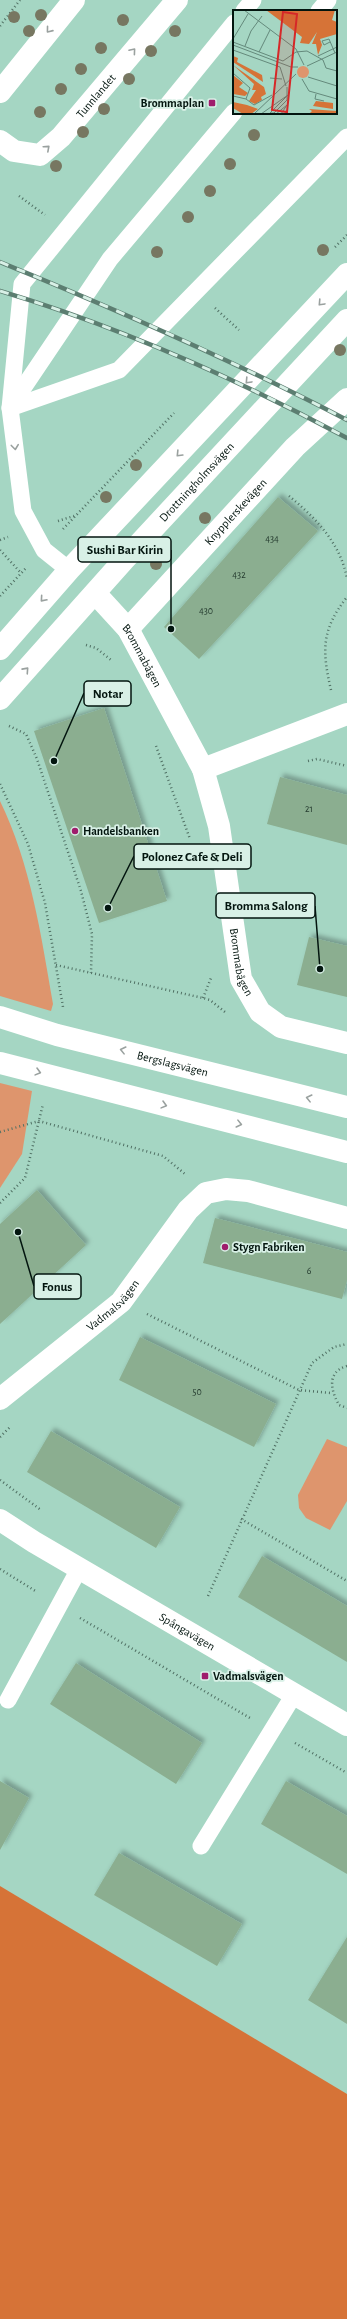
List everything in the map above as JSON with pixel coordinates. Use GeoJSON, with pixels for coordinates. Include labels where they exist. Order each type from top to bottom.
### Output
{"type":"FeatureCollection","features":[{"type":"Feature","properties":{"kind":"street"},"geometry":{"type":"LineString","coordinates":[[0,92],[74,0]]}},
{"type":"Feature","properties":{"kind":"street","name":"Tunnlandet"},"geometry":{"type":"LineString","coordinates":[[0,141],[14,151],[40,155],[60,137],[176,0]]}},
{"type":"Feature","properties":{"kind":"street"},"geometry":{"type":"LineString","coordinates":[[0,648],[69,570],[347,274]]}},
{"type":"Feature","properties":{"kind":"street","name":"Drottningholmsvägen"},"geometry":{"type":"LineString","coordinates":[[0,699],[95,593],[347,320]]}},
{"type":"Feature","properties":{"kind":"street","name":"Knypplerskevägen"},"geometry":{"type":"LineString","coordinates":[[128,629],[295,448],[347,399]]}},
{"type":"Feature","properties":{"kind":"street","name":"Brommabågen"},"geometry":{"type":"LineString","coordinates":[[69,570],[95,593],[128,629],[203,768],[219,826],[241,979],[260,1012],[281,1027],[347,1043]]}},
{"type":"Feature","properties":{"kind":"street"},"geometry":{"type":"LineString","coordinates":[[203,768],[347,714]]}},
{"type":"Feature","properties":{"kind":"street","name":"Bergslagsvägen"},"geometry":{"type":"LineString","coordinates":[[0,1018],[57,1035],[347,1107]]}},
{"type":"Feature","properties":{"kind":"street"},"geometry":{"type":"LineString","coordinates":[[0,1063],[347,1152]]}},
{"type":"Feature","properties":{"kind":"street"},"geometry":{"type":"LineString","coordinates":[[206,1193],[226,1189],[248,1191],[347,1218]]}},
{"type":"Feature","properties":{"kind":"street","name":"Vadmalsvägen"},"geometry":{"type":"LineString","coordinates":[[0,1399],[121,1302],[188,1210],[206,1193]]}},
{"type":"Feature","properties":{"kind":"street","name":"Spångavägen"},"geometry":{"type":"LineString","coordinates":[[0,1520],[80,1569],[295,1693],[347,1725]]}},
{"type":"Feature","properties":{"kind":"lane"},"geometry":{"type":"LineString","coordinates":[[245,10],[253,0]]}},
{"type":"Feature","properties":{"kind":"lane"},"geometry":{"type":"LineString","coordinates":[[320,10],[328,0]]}},
{"type":"Feature","properties":{"kind":"lane"},"geometry":{"type":"LineString","coordinates":[[69,570],[44,550],[23,511],[10,408],[22,284],[233,24]]}},
{"type":"Feature","properties":{"kind":"lane"},"geometry":{"type":"LineString","coordinates":[[10,408],[110,259],[233,113]]}},
{"type":"Feature","properties":{"kind":"lane"},"geometry":{"type":"LineString","coordinates":[[10,408],[119,370],[347,137]]}},
{"type":"Feature","properties":{"kind":"lane"},"geometry":{"type":"LineString","coordinates":[[8,1700],[58,1605],[80,1569]]}},
{"type":"Feature","properties":{"kind":"lane"},"geometry":{"type":"LineString","coordinates":[[201,1846],[295,1693]]}},
{"type":"Feature","properties":{"kind":"path"},"geometry":{"type":"LineString","coordinates":[[0,26],[20,0]]}},
{"type":"Feature","properties":{"kind":"path"},"geometry":{"type":"LineString","coordinates":[[19,196],[67,230]]}},
{"type":"Feature","properties":{"kind":"path"},"geometry":{"type":"LineString","coordinates":[[285,493],[320,524],[336,546],[345,565],[347,579]]}},
{"type":"Feature","properties":{"kind":"path"},"geometry":{"type":"LineString","coordinates":[[0,550],[21,574]]}},
{"type":"Feature","properties":{"kind":"path"},"geometry":{"type":"LineString","coordinates":[[332,693],[324,660],[326,636],[334,616],[347,596]]}},
{"type":"Feature","properties":{"kind":"path"},"geometry":{"type":"LineString","coordinates":[[80,644],[96,648],[110,659],[114,665]]}},
{"type":"Feature","properties":{"kind":"path"},"geometry":{"type":"LineString","coordinates":[[3,723],[26,734],[37,759],[81,891],[92,934],[92,973]]}},
{"type":"Feature","properties":{"kind":"path"},"geometry":{"type":"LineString","coordinates":[[155,743],[176,796]]}},
{"type":"Feature","properties":{"kind":"path"},"geometry":{"type":"LineString","coordinates":[[0,784],[28,844],[45,903],[56,965],[210,1000],[228,1014]]}},
{"type":"Feature","properties":{"kind":"path"},"geometry":{"type":"LineString","coordinates":[[0,1132],[39,1121],[163,1156],[206,1193]]}},
{"type":"Feature","properties":{"kind":"path"},"geometry":{"type":"LineString","coordinates":[[0,1203],[25,1178],[39,1121]]}},
{"type":"Feature","properties":{"kind":"path"},"geometry":{"type":"LineString","coordinates":[[121,1302],[299,1390],[331,1392]]}},
{"type":"Feature","properties":{"kind":"path"},"geometry":{"type":"LineString","coordinates":[[208,1596],[312,1363],[334,1347],[347,1344]]}},
{"type":"Feature","properties":{"kind":"path"},"geometry":{"type":"LineString","coordinates":[[347,1366],[341,1367],[332,1379],[331,1392],[339,1405],[347,1408]]}},
{"type":"Feature","properties":{"kind":"path"},"geometry":{"type":"LineString","coordinates":[[242,1520],[347,1581]]}},
{"type":"Feature","properties":{"kind":"path"},"geometry":{"type":"LineString","coordinates":[[0,1569],[58,1605],[347,1773]]}},
{"type":"Feature","properties":{"kind":"shaded area"},"geometry":{"type":"Polygon","coordinates":[[[0,801],[20,850],[34,901],[53,1004],[51,1011],[0,996],[0,801]]]}},
{"type":"Feature","properties":{"kind":"shaded area"},"geometry":{"type":"Polygon","coordinates":[[[0,1083],[32,1091],[22,1154],[0,1188],[0,1083]]]}},
{"type":"Feature","properties":{"kind":"shaded area"},"geometry":{"type":"Polygon","coordinates":[[[327,1439],[347,1447],[347,1501],[330,1530],[306,1518],[299,1508],[298,1495],[327,1439]]]}},
{"type":"Feature","properties":{"kind":"shaded area"},"geometry":{"type":"Polygon","coordinates":[[[0,1886],[347,2094],[347,2319],[0,2319],[0,1886]]]}},
{"type":"Feature","properties":{"kind":"building"},"geometry":{"type":"Polygon","coordinates":[[[278,497],[318,531],[199,659],[164,627],[278,497]]]}},
{"type":"Feature","properties":{"kind":"building"},"geometry":{"type":"Polygon","coordinates":[[[104,708],[167,901],[99,923],[34,731],[104,708]]]}},
{"type":"Feature","properties":{"kind":"building"},"geometry":{"type":"Polygon","coordinates":[[[280,777],[347,795],[347,845],[267,824],[280,777]]]}},
{"type":"Feature","properties":{"kind":"building"},"geometry":{"type":"Polygon","coordinates":[[[309,937],[347,946],[347,997],[297,985],[309,937]]]}},
{"type":"Feature","properties":{"kind":"building"},"geometry":{"type":"Polygon","coordinates":[[[37,1190],[86,1245],[0,1324],[0,1224],[37,1190]]]}},
{"type":"Feature","properties":{"kind":"building"},"geometry":{"type":"Polygon","coordinates":[[[215,1218],[347,1252],[347,1280],[342,1299],[203,1263],[215,1218]]]}},
{"type":"Feature","properties":{"kind":"building"},"geometry":{"type":"Polygon","coordinates":[[[140,1337],[276,1404],[254,1447],[119,1380],[140,1337]]]}},
{"type":"Feature","properties":{"kind":"building"},"geometry":{"type":"Polygon","coordinates":[[[51,1431],[180,1507],[156,1548],[27,1472],[51,1431]]]}},
{"type":"Feature","properties":{"kind":"building"},"geometry":{"type":"Polygon","coordinates":[[[262,1556],[347,1606],[347,1662],[238,1597],[262,1556]]]}},
{"type":"Feature","properties":{"kind":"building"},"geometry":{"type":"Polygon","coordinates":[[[76,1663],[202,1743],[176,1784],[50,1704],[76,1663]]]}},
{"type":"Feature","properties":{"kind":"building"},"geometry":{"type":"Polygon","coordinates":[[[0,1781],[29,1798],[0,1850],[0,1781]]]}},
{"type":"Feature","properties":{"kind":"building"},"geometry":{"type":"Polygon","coordinates":[[[286,1781],[347,1816],[347,1874],[261,1824],[286,1781]]]}},
{"type":"Feature","properties":{"kind":"building"},"geometry":{"type":"Polygon","coordinates":[[[119,1853],[242,1924],[217,1966],[94,1895],[119,1853]]]}},
{"type":"Feature","properties":{"kind":"building"},"geometry":{"type":"Polygon","coordinates":[[[347,1937],[347,2024],[308,2000],[347,1937]]]}},
{"type":"Feature","properties":{"kind":"railway"},"geometry":{"type":"LineString","coordinates":[[0,262],[219,357],[347,420]]}},
{"type":"Feature","properties":{"kind":"railway"},"geometry":{"type":"LineString","coordinates":[[0,291],[89,321],[177,356],[263,395],[347,438]]}},
{"type":"Feature","properties":{"kind":"place","name":"Brommaplan"},"geometry":{"type":"Point","coordinates":[212,103]}},
{"type":"Feature","properties":{"kind":"place","name":"Sushi Bar Kirin"},"geometry":{"type":"Point","coordinates":[171,629]}},
{"type":"Feature","properties":{"kind":"place","name":"Notar"},"geometry":{"type":"Point","coordinates":[54,761]}},
{"type":"Feature","properties":{"kind":"place","name":"Handelsbanken"},"geometry":{"type":"Point","coordinates":[75,831]}},
{"type":"Feature","properties":{"kind":"place","name":"Polonez Cafe & Deli"},"geometry":{"type":"Point","coordinates":[108,908]}},
{"type":"Feature","properties":{"kind":"place","name":"Bromma Salong"},"geometry":{"type":"Point","coordinates":[320,969]}},
{"type":"Feature","properties":{"kind":"place","name":"Fonus"},"geometry":{"type":"Point","coordinates":[18,1232]}},
{"type":"Feature","properties":{"kind":"place","name":"Stygn Fabriken"},"geometry":{"type":"Point","coordinates":[225,1247]}},
{"type":"Feature","properties":{"kind":"place","name":"Vadmalsvägen"},"geometry":{"type":"Point","coordinates":[205,1676]}}]}
